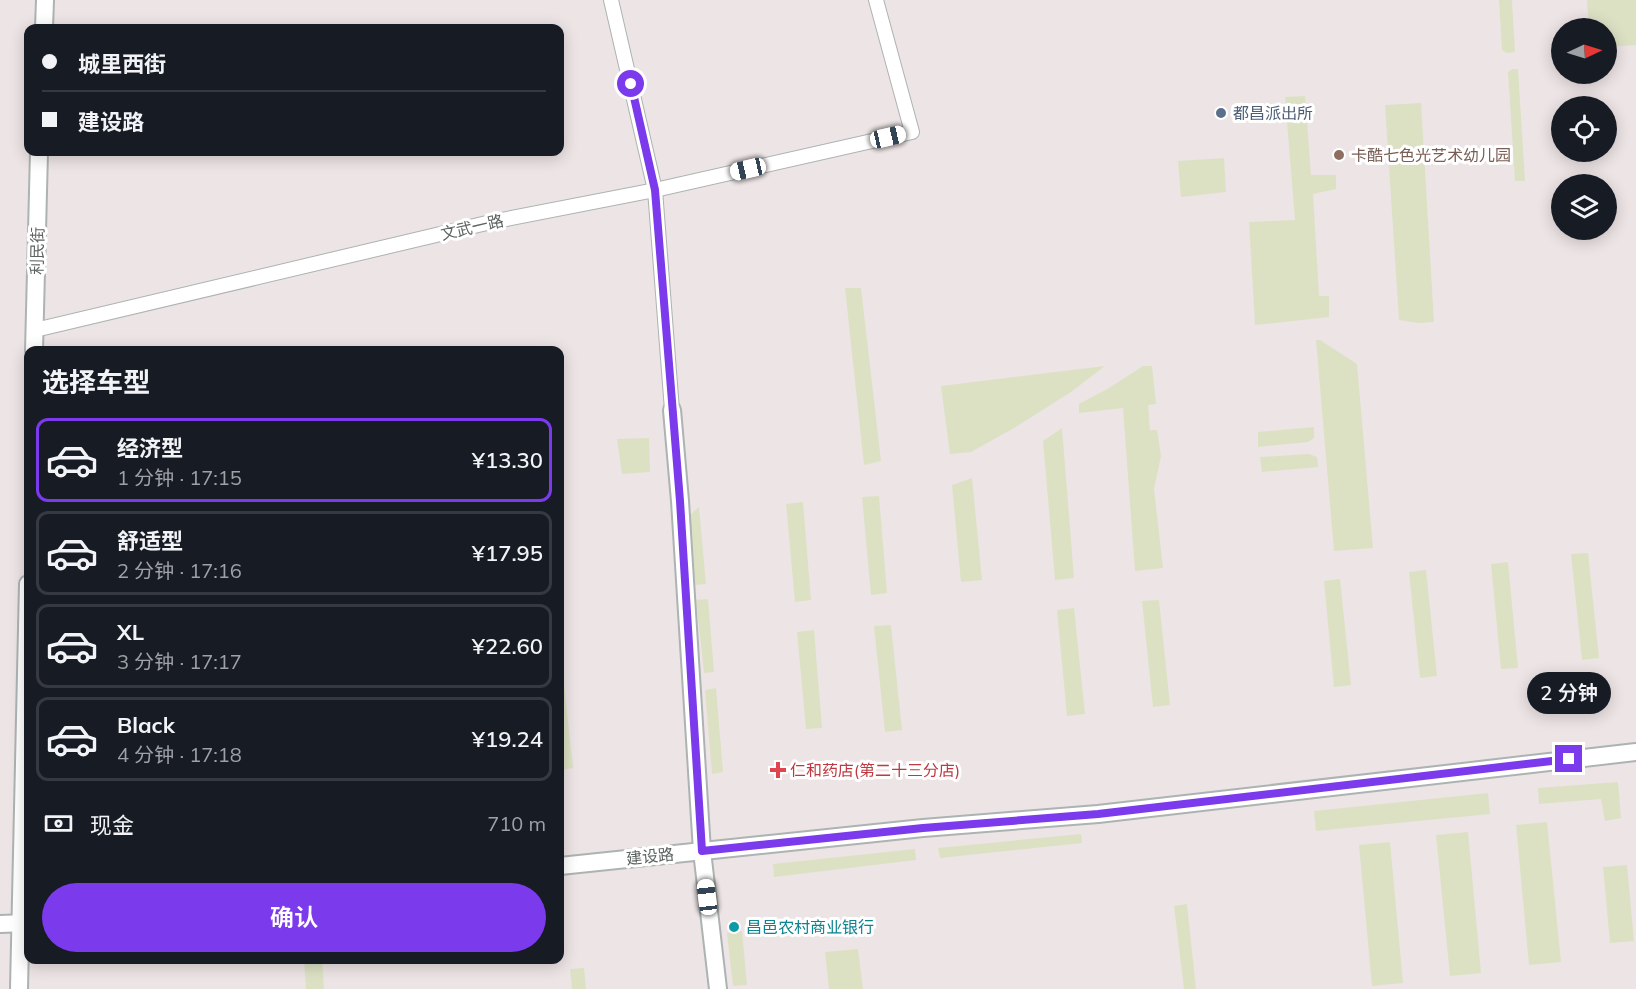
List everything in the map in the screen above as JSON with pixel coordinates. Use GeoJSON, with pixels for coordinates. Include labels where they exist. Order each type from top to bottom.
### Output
{"type":"FeatureCollection","features":[{"type":"Feature","properties":{"kind":"street"},"geometry":{"type":"LineString","coordinates":[[44,24],[45,0]]}},
{"type":"Feature","properties":{"kind":"street"},"geometry":{"type":"LineString","coordinates":[[611,0],[655,190],[681,512],[702,851],[718,989]]}},
{"type":"Feature","properties":{"kind":"street","name":"文武一路"},"geometry":{"type":"LineString","coordinates":[[34,330],[491,222],[655,190],[912,132],[876,0]]}},
{"type":"Feature","properties":{"kind":"street","name":"利民街"},"geometry":{"type":"LineString","coordinates":[[34,346],[39,156]]}},
{"type":"Feature","properties":{"kind":"street","name":"建设路"},"geometry":{"type":"LineString","coordinates":[[564,866],[923,828],[1098,814],[1636,752]]}},
{"type":"Feature","properties":{"kind":"street"},"geometry":{"type":"LineString","coordinates":[[0,924],[24,924]]}},
{"type":"Feature","properties":{"kind":"street"},"geometry":{"type":"LineString","coordinates":[[19,989],[24,935]]}},
{"type":"Feature","properties":{"kind":"green space"},"geometry":{"type":"Polygon","coordinates":[[[1499,0],[1512,0],[1515,52],[1507,53],[1502,50],[1499,0]]]}},
{"type":"Feature","properties":{"kind":"green space"},"geometry":{"type":"Polygon","coordinates":[[[1587,0],[1636,0],[1636,45],[1617,46],[1617,18],[1588,18],[1587,0]]]}},
{"type":"Feature","properties":{"kind":"green space"},"geometry":{"type":"Polygon","coordinates":[[[1518,69],[1525,181],[1515,181],[1508,72],[1518,69]]]}},
{"type":"Feature","properties":{"kind":"green space"},"geometry":{"type":"Polygon","coordinates":[[[1305,96],[1311,175],[1336,175],[1336,189],[1313,194],[1319,296],[1329,296],[1329,317],[1255,325],[1249,222],[1295,220],[1285,97],[1305,96]]]}},
{"type":"Feature","properties":{"kind":"green space"},"geometry":{"type":"Polygon","coordinates":[[[1421,103],[1434,322],[1418,323],[1399,320],[1385,105],[1421,103]]]}},
{"type":"Feature","properties":{"kind":"green space"},"geometry":{"type":"Polygon","coordinates":[[[1224,158],[1226,192],[1181,197],[1178,161],[1224,158]]]}},
{"type":"Feature","properties":{"kind":"green space"},"geometry":{"type":"Polygon","coordinates":[[[845,288],[861,288],[881,461],[864,465],[845,288]]]}},
{"type":"Feature","properties":{"kind":"green space"},"geometry":{"type":"Polygon","coordinates":[[[1316,340],[1320,340],[1357,364],[1373,548],[1334,551],[1316,340]]]}},
{"type":"Feature","properties":{"kind":"green space"},"geometry":{"type":"Polygon","coordinates":[[[1105,366],[1071,392],[1014,428],[971,452],[950,454],[941,386],[1105,366]]]}},
{"type":"Feature","properties":{"kind":"green space"},"geometry":{"type":"Polygon","coordinates":[[[1143,366],[1152,366],[1156,404],[1148,405],[1150,430],[1157,430],[1161,456],[1154,489],[1163,568],[1135,571],[1123,408],[1079,413],[1079,404],[1143,366]]]}},
{"type":"Feature","properties":{"kind":"green space"},"geometry":{"type":"Polygon","coordinates":[[[1314,427],[1314,438],[1308,442],[1258,447],[1258,432],[1314,427]]]}},
{"type":"Feature","properties":{"kind":"green space"},"geometry":{"type":"Polygon","coordinates":[[[1062,428],[1074,578],[1055,580],[1043,441],[1062,428]]]}},
{"type":"Feature","properties":{"kind":"green space"},"geometry":{"type":"Polygon","coordinates":[[[649,438],[650,472],[622,474],[617,439],[649,438]]]}},
{"type":"Feature","properties":{"kind":"green space"},"geometry":{"type":"Polygon","coordinates":[[[1309,454],[1317,457],[1318,467],[1262,472],[1260,457],[1309,454]]]}},
{"type":"Feature","properties":{"kind":"green space"},"geometry":{"type":"Polygon","coordinates":[[[972,478],[982,580],[961,582],[952,485],[972,478]]]}},
{"type":"Feature","properties":{"kind":"green space"},"geometry":{"type":"Polygon","coordinates":[[[879,496],[887,593],[871,595],[862,497],[879,496]]]}},
{"type":"Feature","properties":{"kind":"green space"},"geometry":{"type":"Polygon","coordinates":[[[803,502],[811,600],[795,602],[786,504],[803,502]]]}},
{"type":"Feature","properties":{"kind":"green space"},"geometry":{"type":"Polygon","coordinates":[[[699,507],[706,584],[695,585],[689,516],[699,507]]]}},
{"type":"Feature","properties":{"kind":"green space"},"geometry":{"type":"Polygon","coordinates":[[[1588,553],[1599,658],[1582,660],[1571,554],[1588,553]]]}},
{"type":"Feature","properties":{"kind":"green space"},"geometry":{"type":"Polygon","coordinates":[[[1508,562],[1518,668],[1501,669],[1491,564],[1508,562]]]}},
{"type":"Feature","properties":{"kind":"green space"},"geometry":{"type":"Polygon","coordinates":[[[1426,570],[1437,676],[1420,678],[1409,572],[1426,570]]]}},
{"type":"Feature","properties":{"kind":"green space"},"geometry":{"type":"Polygon","coordinates":[[[1340,579],[1351,685],[1334,687],[1324,581],[1340,579]]]}},
{"type":"Feature","properties":{"kind":"green space"},"geometry":{"type":"Polygon","coordinates":[[[708,599],[714,672],[704,673],[696,600],[708,599]]]}},
{"type":"Feature","properties":{"kind":"green space"},"geometry":{"type":"Polygon","coordinates":[[[1159,600],[1170,705],[1153,707],[1142,601],[1159,600]]]}},
{"type":"Feature","properties":{"kind":"green space"},"geometry":{"type":"Polygon","coordinates":[[[1074,608],[1085,714],[1067,716],[1057,610],[1074,608]]]}},
{"type":"Feature","properties":{"kind":"green space"},"geometry":{"type":"Polygon","coordinates":[[[891,625],[902,730],[885,732],[874,626],[891,625]]]}},
{"type":"Feature","properties":{"kind":"green space"},"geometry":{"type":"Polygon","coordinates":[[[814,630],[822,728],[806,729],[797,632],[814,630]]]}},
{"type":"Feature","properties":{"kind":"green space"},"geometry":{"type":"Polygon","coordinates":[[[564,684],[573,768],[564,769],[564,684]]]}},
{"type":"Feature","properties":{"kind":"green space"},"geometry":{"type":"Polygon","coordinates":[[[716,688],[723,772],[712,774],[705,690],[716,688]]]}},
{"type":"Feature","properties":{"kind":"green space"},"geometry":{"type":"Polygon","coordinates":[[[1618,782],[1621,818],[1605,821],[1601,799],[1539,804],[1538,788],[1618,782]]]}},
{"type":"Feature","properties":{"kind":"green space"},"geometry":{"type":"Polygon","coordinates":[[[1488,793],[1490,814],[1316,831],[1314,811],[1488,793]]]}},
{"type":"Feature","properties":{"kind":"green space"},"geometry":{"type":"Polygon","coordinates":[[[1547,822],[1561,962],[1529,965],[1516,825],[1547,822]]]}},
{"type":"Feature","properties":{"kind":"green space"},"geometry":{"type":"Polygon","coordinates":[[[1468,832],[1481,973],[1450,976],[1436,835],[1468,832]]]}},
{"type":"Feature","properties":{"kind":"green space"},"geometry":{"type":"Polygon","coordinates":[[[1081,834],[1082,843],[940,858],[938,848],[1081,834]]]}},
{"type":"Feature","properties":{"kind":"green space"},"geometry":{"type":"Polygon","coordinates":[[[1390,842],[1403,983],[1372,986],[1359,845],[1390,842]]]}},
{"type":"Feature","properties":{"kind":"green space"},"geometry":{"type":"Polygon","coordinates":[[[915,849],[916,860],[774,877],[773,864],[915,849]]]}},
{"type":"Feature","properties":{"kind":"green space"},"geometry":{"type":"Polygon","coordinates":[[[1627,865],[1634,941],[1610,943],[1603,867],[1627,865]]]}},
{"type":"Feature","properties":{"kind":"green space"},"geometry":{"type":"Polygon","coordinates":[[[1187,904],[1196,989],[1184,989],[1174,906],[1187,904]]]}},
{"type":"Feature","properties":{"kind":"green space"},"geometry":{"type":"Polygon","coordinates":[[[742,931],[747,985],[733,986],[727,933],[742,931]]]}},
{"type":"Feature","properties":{"kind":"green space"},"geometry":{"type":"Polygon","coordinates":[[[858,949],[863,989],[829,989],[825,952],[858,949]]]}},
{"type":"Feature","properties":{"kind":"green space"},"geometry":{"type":"Polygon","coordinates":[[[304,964],[322,964],[324,989],[306,989],[304,964]]]}},
{"type":"Feature","properties":{"kind":"green space"},"geometry":{"type":"Polygon","coordinates":[[[584,968],[586,989],[572,989],[570,969],[584,968]]]}},
{"type":"Feature","properties":{"kind":"place","name":"都昌派出所"},"geometry":{"type":"Point","coordinates":[1221,113]}},
{"type":"Feature","properties":{"kind":"place","name":"卡酷七色光艺术幼儿园"},"geometry":{"type":"Point","coordinates":[1339,155]}},
{"type":"Feature","properties":{"kind":"place","name":"仁和药店(第二十三分店)"},"geometry":{"type":"Point","coordinates":[778,770]}},
{"type":"Feature","properties":{"kind":"place","name":"昌邑农村商业银行"},"geometry":{"type":"Point","coordinates":[734,927]}},
{"type":"Feature","properties":{"kind":"route"},"geometry":{"type":"LineString","coordinates":[[631,84],[655,190],[680,501],[702,851],[923,828],[1098,814],[1569,759]]}}]}
